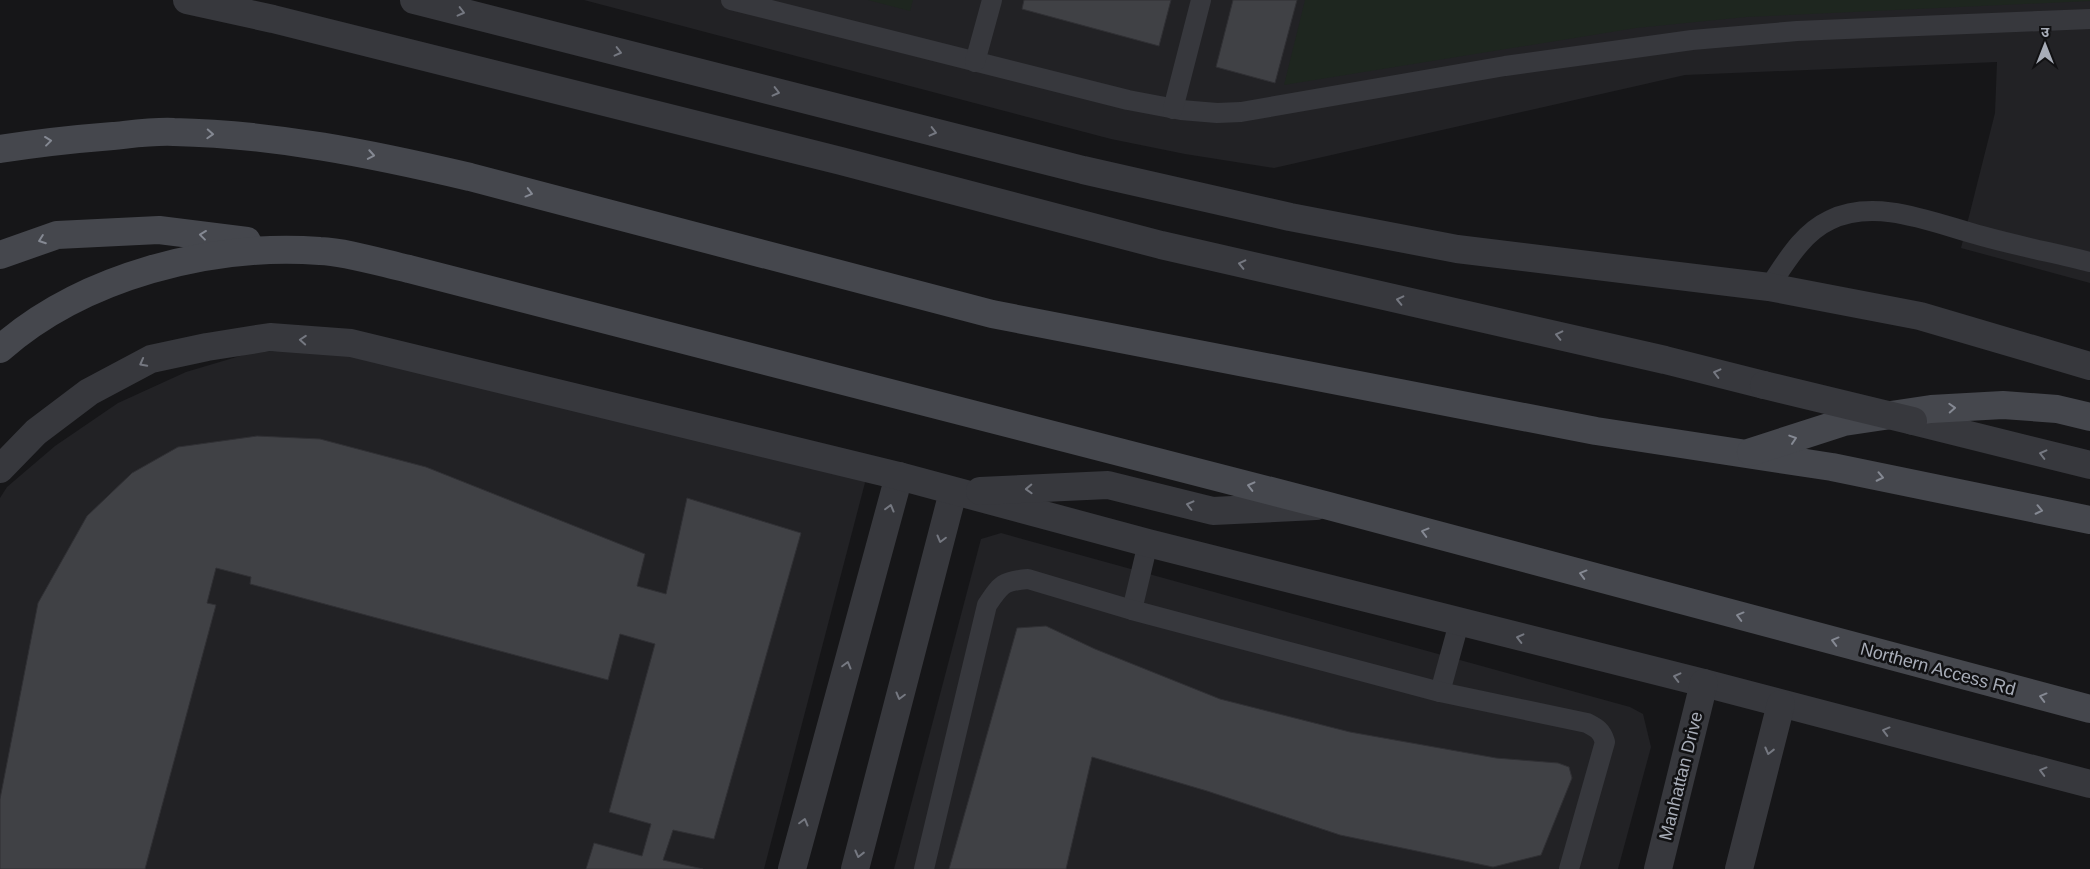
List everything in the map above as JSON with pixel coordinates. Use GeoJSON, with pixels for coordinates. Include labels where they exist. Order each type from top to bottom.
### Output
{"type":"FeatureCollection","features":[{"type":"Feature","properties":{"kind":"main road"},"geometry":{"type":"LineString","coordinates":[[0,149],[46,141],[171,132],[240,135],[322,146],[390,158],[470,177],[992,314],[1596,431],[1832,467],[2090,520]]}},
{"type":"Feature","properties":{"kind":"main road"},"geometry":{"type":"LineString","coordinates":[[0,256],[57,235],[159,230],[321,250]]}},
{"type":"Feature","properties":{"kind":"main road"},"geometry":{"type":"LineString","coordinates":[[0,349],[60,306],[119,281],[185,260],[242,251],[321,250]]}},
{"type":"Feature","properties":{"kind":"main road","name":"Northern Access Rd"},"geometry":{"type":"LineString","coordinates":[[321,250],[409,269],[1325,505],[2090,709]]}},
{"type":"Feature","properties":{"kind":"main road"},"geometry":{"type":"LineString","coordinates":[[1747,454],[1844,422],[1931,410],[2004,405],[2057,410],[2090,418]]}},
{"type":"Feature","properties":{"kind":"street"},"geometry":{"type":"LineString","coordinates":[[187,0],[273,19],[1161,244],[1665,360],[2090,466]]}},
{"type":"Feature","properties":{"kind":"street"},"geometry":{"type":"LineString","coordinates":[[414,0],[1074,168],[1290,217],[1457,249],[1769,287],[1920,316],[2090,366]]}},
{"type":"Feature","properties":{"kind":"street"},"geometry":{"type":"LineString","coordinates":[[0,469],[36,432],[89,392],[151,359],[270,337],[351,343],[898,476],[1148,543],[1704,683],[2090,784]]}},
{"type":"Feature","properties":{"kind":"street"},"geometry":{"type":"LineString","coordinates":[[792,869],[898,476]]}},
{"type":"Feature","properties":{"kind":"street"},"geometry":{"type":"LineString","coordinates":[[953,492],[1108,485],[1213,511],[1325,505]]}},
{"type":"Feature","properties":{"kind":"street"},"geometry":{"type":"LineString","coordinates":[[855,869],[953,492]]}},
{"type":"Feature","properties":{"kind":"street","name":"Manhattan Drive"},"geometry":{"type":"LineString","coordinates":[[1658,869],[1704,683]]}},
{"type":"Feature","properties":{"kind":"street"},"geometry":{"type":"LineString","coordinates":[[1739,869],[1781,704]]}},
{"type":"Feature","properties":{"kind":"lane"},"geometry":{"type":"LineString","coordinates":[[731,0],[1128,100],[1173,109],[1217,113],[1266,110],[1505,66],[1692,40],[1797,31],[2090,19]]}},
{"type":"Feature","properties":{"kind":"lane"},"geometry":{"type":"LineString","coordinates":[[975,62],[992,0]]}},
{"type":"Feature","properties":{"kind":"lane"},"geometry":{"type":"LineString","coordinates":[[1173,109],[1201,0]]}},
{"type":"Feature","properties":{"kind":"lane"},"geometry":{"type":"LineString","coordinates":[[1769,287],[1808,234],[1830,219],[1860,212],[1898,212],[1984,237],[2090,262]]}},
{"type":"Feature","properties":{"kind":"lane"},"geometry":{"type":"LineString","coordinates":[[1132,610],[1148,543]]}},
{"type":"Feature","properties":{"kind":"lane"},"geometry":{"type":"LineString","coordinates":[[924,869],[987,605],[998,589],[1010,580],[1028,579],[1132,610],[1440,692],[1587,723],[1602,733],[1605,742],[1569,869]]}},
{"type":"Feature","properties":{"kind":"lane"},"geometry":{"type":"LineString","coordinates":[[1440,692],[1460,623]]}},
{"type":"Feature","properties":{"kind":"shaded area"},"geometry":{"type":"Polygon","coordinates":[[[584,0],[2090,0],[2090,283],[1961,248],[1995,113],[1997,62],[1685,75],[1274,168],[1185,154],[1111,139],[584,0]]]}},
{"type":"Feature","properties":{"kind":"shaded area"},"geometry":{"type":"Polygon","coordinates":[[[868,0],[913,0],[910,11],[868,0]]]}},
{"type":"Feature","properties":{"kind":"shaded area"},"geometry":{"type":"Polygon","coordinates":[[[1305,0],[2090,1],[1746,17],[1636,28],[1284,85],[1305,0]]]}},
{"type":"Feature","properties":{"kind":"shaded area"},"geometry":{"type":"Polygon","coordinates":[[[317,348],[867,475],[764,869],[0,869],[0,498],[7,487],[55,446],[118,403],[186,372],[250,353],[317,348]]]}},
{"type":"Feature","properties":{"kind":"shaded area"},"geometry":{"type":"Polygon","coordinates":[[[1001,533],[1630,707],[1643,714],[1651,747],[1618,869],[894,869],[981,539],[1001,533]]]}},
{"type":"Feature","properties":{"kind":"building"},"geometry":{"type":"Polygon","coordinates":[[[1024,0],[1171,0],[1159,46],[1022,9],[1024,0]]]}},
{"type":"Feature","properties":{"kind":"building"},"geometry":{"type":"Polygon","coordinates":[[[1233,0],[1297,0],[1275,83],[1216,67],[1233,0]]]}},
{"type":"Feature","properties":{"kind":"building"},"geometry":{"type":"Polygon","coordinates":[[[257,436],[320,439],[426,467],[645,554],[637,586],[666,594],[687,498],[801,533],[714,839],[673,830],[663,860],[703,869],[586,869],[594,843],[642,856],[651,824],[609,812],[655,644],[620,634],[608,680],[250,584],[251,577],[216,568],[207,603],[216,605],[145,869],[0,869],[0,799],[38,603],[87,516],[132,473],[178,447],[257,436]]]}},
{"type":"Feature","properties":{"kind":"building"},"geometry":{"type":"Polygon","coordinates":[[[1046,626],[1095,649],[1220,699],[1350,732],[1496,758],[1558,763],[1569,767],[1572,778],[1541,855],[1493,867],[1340,835],[1207,791],[1092,757],[1066,869],[949,869],[1017,628],[1046,626]]]}}]}
